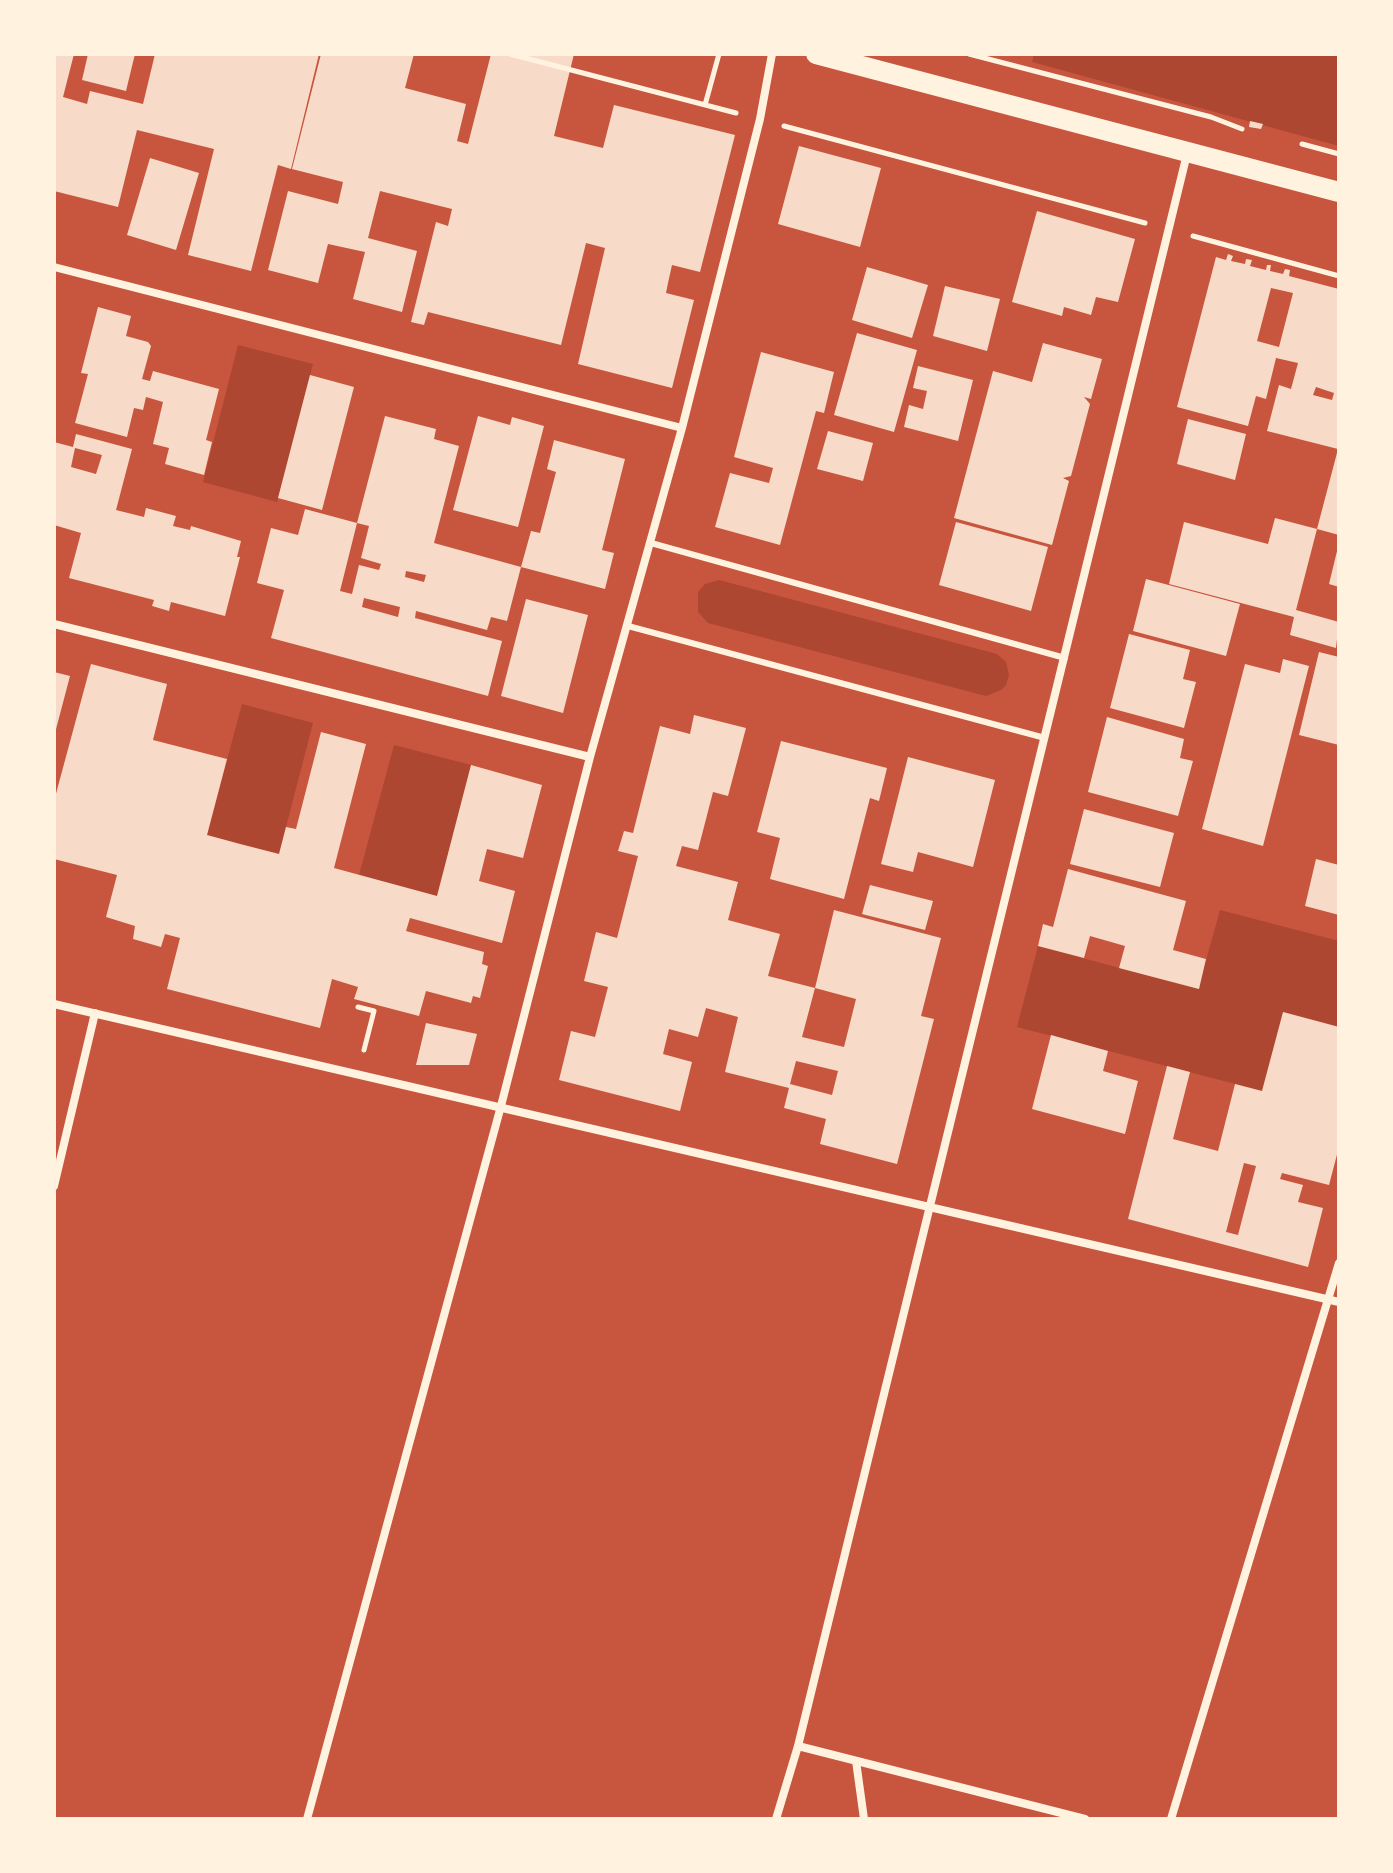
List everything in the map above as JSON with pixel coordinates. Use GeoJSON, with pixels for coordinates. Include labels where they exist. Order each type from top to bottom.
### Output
{"type":"FeatureCollection","features":[{"type":"Feature","properties":{"kind":"main road"},"geometry":{"type":"LineString","coordinates":[[816,54],[1339,192]]}},
{"type":"Feature","properties":{"kind":"street"},"geometry":{"type":"LineString","coordinates":[[307,1819],[501,1106],[590,757],[682,428],[760,119],[772,54]]}},
{"type":"Feature","properties":{"kind":"street"},"geometry":{"type":"LineString","coordinates":[[776,1819],[798,1746],[1188,152]]}},
{"type":"Feature","properties":{"kind":"street"},"geometry":{"type":"LineString","coordinates":[[54,267],[682,428]]}},
{"type":"Feature","properties":{"kind":"street"},"geometry":{"type":"LineString","coordinates":[[54,624],[590,757]]}},
{"type":"Feature","properties":{"kind":"street"},"geometry":{"type":"LineString","coordinates":[[54,1004],[1334,1301]]}},
{"type":"Feature","properties":{"kind":"street"},"geometry":{"type":"LineString","coordinates":[[54,1186],[95,1013]]}},
{"type":"Feature","properties":{"kind":"street"},"geometry":{"type":"LineString","coordinates":[[1171,1819],[1334,1301],[1339,1263]]}},
{"type":"Feature","properties":{"kind":"street"},"geometry":{"type":"LineString","coordinates":[[798,1746],[1085,1819]]}},
{"type":"Feature","properties":{"kind":"street"},"geometry":{"type":"LineString","coordinates":[[856,1761],[864,1819]]}},
{"type":"Feature","properties":{"kind":"lane"},"geometry":{"type":"LineString","coordinates":[[651,543],[1065,658]]}},
{"type":"Feature","properties":{"kind":"lane"},"geometry":{"type":"LineString","coordinates":[[628,626],[1045,738]]}},
{"type":"Feature","properties":{"kind":"path"},"geometry":{"type":"LineString","coordinates":[[510,54],[1339,276]]}},
{"type":"Feature","properties":{"kind":"path"},"geometry":{"type":"LineString","coordinates":[[705,105],[719,54]]}},
{"type":"Feature","properties":{"kind":"path"},"geometry":{"type":"LineString","coordinates":[[969,54],[1211,117],[1243,129]]}},
{"type":"Feature","properties":{"kind":"path"},"geometry":{"type":"LineString","coordinates":[[358,1007],[369,1006],[374,1011],[366,1041]]}},
{"type":"Feature","properties":{"kind":"shaded area"},"geometry":{"type":"Polygon","coordinates":[[[1034,54],[1339,54],[1339,146],[1032,62],[1034,54]]]}},
{"type":"Feature","properties":{"kind":"shaded area"},"geometry":{"type":"Polygon","coordinates":[[[238,345],[313,364],[277,502],[203,482],[238,345]]]}},
{"type":"Feature","properties":{"kind":"shaded area"},"geometry":{"type":"Polygon","coordinates":[[[719,580],[997,654],[1006,662],[1009,675],[1006,685],[986,696],[708,623],[698,612],[698,592],[705,584],[719,580]]]}},
{"type":"Feature","properties":{"kind":"shaded area"},"geometry":{"type":"Polygon","coordinates":[[[242,704],[313,723],[279,854],[207,835],[242,704]]]}},
{"type":"Feature","properties":{"kind":"shaded area"},"geometry":{"type":"Polygon","coordinates":[[[394,745],[471,765],[437,896],[359,875],[394,745]]]}},
{"type":"Feature","properties":{"kind":"shaded area"},"geometry":{"type":"Polygon","coordinates":[[[1220,910],[1339,941],[1339,1027],[1284,1012],[1262,1091],[1017,1027],[1038,946],[1198,989],[1220,910]]]}},
{"type":"Feature","properties":{"kind":"building"},"geometry":{"type":"Polygon","coordinates":[[[54,54],[74,54],[63,97],[87,104],[90,91],[143,104],[155,54],[319,54],[291,169],[278,165],[251,271],[188,255],[214,149],[137,130],[118,207],[54,191],[54,54]]]}},
{"type":"Feature","properties":{"kind":"building"},"geometry":{"type":"Polygon","coordinates":[[[88,54],[135,54],[126,91],[82,80],[88,54]]]}},
{"type":"Feature","properties":{"kind":"building"},"geometry":{"type":"Polygon","coordinates":[[[321,54],[414,54],[405,88],[466,104],[457,141],[468,144],[491,54],[574,54],[554,136],[603,148],[614,105],[735,135],[700,272],[672,265],[666,293],[694,300],[672,388],[578,364],[605,248],[586,243],[561,345],[428,312],[424,325],[411,322],[436,222],[448,226],[452,209],[380,191],[368,238],[417,251],[402,312],[353,299],[365,252],[328,244],[318,283],[268,270],[288,191],[338,204],[343,182],[292,169],[321,54]]]}},
{"type":"Feature","properties":{"kind":"building"},"geometry":{"type":"Polygon","coordinates":[[[1250,121],[1263,124],[1261,129],[1249,127],[1250,121]]]}},
{"type":"Feature","properties":{"kind":"building"},"geometry":{"type":"Polygon","coordinates":[[[799,146],[881,168],[860,247],[778,224],[799,146]]]}},
{"type":"Feature","properties":{"kind":"building"},"geometry":{"type":"Polygon","coordinates":[[[150,158],[199,173],[176,250],[127,235],[150,158]]]}},
{"type":"Feature","properties":{"kind":"building"},"geometry":{"type":"Polygon","coordinates":[[[1037,211],[1135,239],[1118,302],[1096,297],[1091,315],[1064,307],[1062,316],[1012,302],[1037,211]]]}},
{"type":"Feature","properties":{"kind":"building"},"geometry":{"type":"Polygon","coordinates":[[[1228,254],[1233,256],[1231,261],[1245,264],[1246,259],[1252,260],[1250,266],[1266,270],[1267,265],[1271,265],[1270,271],[1283,274],[1285,269],[1290,270],[1289,276],[1339,289],[1339,535],[1317,529],[1338,449],[1267,431],[1279,385],[1291,389],[1298,363],[1276,358],[1266,399],[1256,396],[1248,426],[1177,407],[1216,257],[1226,260],[1228,254]],[[1271,288],[1257,341],[1279,347],[1293,293],[1271,288]],[[1316,387],[1313,395],[1332,400],[1334,393],[1316,387]]]}},
{"type":"Feature","properties":{"kind":"building"},"geometry":{"type":"Polygon","coordinates":[[[867,267],[928,285],[912,338],[852,320],[867,267]]]}},
{"type":"Feature","properties":{"kind":"building"},"geometry":{"type":"Polygon","coordinates":[[[945,286],[1000,299],[987,351],[933,336],[945,286]]]}},
{"type":"Feature","properties":{"kind":"building"},"geometry":{"type":"Polygon","coordinates":[[[98,307],[131,316],[126,336],[148,342],[151,346],[142,379],[150,381],[153,371],[219,389],[206,440],[212,442],[204,475],[165,464],[169,448],[153,444],[163,402],[146,397],[143,410],[134,408],[127,437],[75,423],[88,374],[81,373],[98,307]]]}},
{"type":"Feature","properties":{"kind":"building"},"geometry":{"type":"Polygon","coordinates":[[[857,333],[917,350],[894,432],[834,415],[857,333]]]}},
{"type":"Feature","properties":{"kind":"building"},"geometry":{"type":"Polygon","coordinates":[[[1043,343],[1102,359],[1091,399],[1084,397],[1090,404],[1071,476],[1063,478],[1069,481],[1052,545],[954,518],[993,371],[1032,382],[1043,343]]]}},
{"type":"Feature","properties":{"kind":"building"},"geometry":{"type":"Polygon","coordinates":[[[761,352],[834,372],[824,413],[816,411],[780,545],[715,527],[730,473],[769,483],[773,468],[734,457],[761,352]]]}},
{"type":"Feature","properties":{"kind":"building"},"geometry":{"type":"Polygon","coordinates":[[[918,366],[973,380],[958,441],[904,427],[909,405],[923,409],[927,391],[913,388],[918,366]]]}},
{"type":"Feature","properties":{"kind":"building"},"geometry":{"type":"Polygon","coordinates":[[[310,375],[354,387],[322,510],[278,498],[310,375]]]}},
{"type":"Feature","properties":{"kind":"building"},"geometry":{"type":"Polygon","coordinates":[[[385,416],[436,429],[434,439],[459,446],[434,543],[521,567],[507,621],[491,617],[487,630],[416,611],[415,618],[502,641],[488,696],[271,638],[284,590],[257,583],[271,528],[298,535],[305,509],[357,523],[385,416]],[[357,523],[340,591],[352,594],[359,565],[379,570],[381,564],[361,558],[369,526],[357,523]],[[406,571],[405,577],[424,582],[426,575],[406,571]],[[364,598],[362,607],[398,617],[400,607],[364,598]]]}},
{"type":"Feature","properties":{"kind":"building"},"geometry":{"type":"Polygon","coordinates":[[[478,416],[510,425],[512,417],[544,426],[518,527],[453,510],[478,416]]]}},
{"type":"Feature","properties":{"kind":"building"},"geometry":{"type":"Polygon","coordinates":[[[1188,419],[1246,434],[1235,480],[1177,464],[1188,419]]]}},
{"type":"Feature","properties":{"kind":"building"},"geometry":{"type":"Polygon","coordinates":[[[828,431],[873,443],[863,481],[817,469],[828,431]]]}},
{"type":"Feature","properties":{"kind":"building"},"geometry":{"type":"Polygon","coordinates":[[[76,434],[132,449],[116,510],[144,517],[146,508],[176,516],[173,526],[190,530],[191,526],[241,541],[225,616],[171,602],[169,611],[152,606],[154,600],[69,578],[81,533],[54,525],[54,442],[73,447],[76,434]],[[75,448],[71,467],[96,474],[102,455],[75,448]]]}},
{"type":"Feature","properties":{"kind":"building"},"geometry":{"type":"Polygon","coordinates":[[[554,440],[625,459],[602,550],[614,553],[605,589],[521,567],[531,531],[540,533],[556,472],[547,469],[554,440]]]}},
{"type":"Feature","properties":{"kind":"building"},"geometry":{"type":"Polygon","coordinates":[[[1275,518],[1317,529],[1296,610],[1339,622],[1336,648],[1290,635],[1294,617],[1169,584],[1184,522],[1268,544],[1275,518]]]}},
{"type":"Feature","properties":{"kind":"building"},"geometry":{"type":"Polygon","coordinates":[[[956,522],[1048,547],[1031,611],[939,585],[956,522]]]}},
{"type":"Feature","properties":{"kind":"building"},"geometry":{"type":"Polygon","coordinates":[[[1339,547],[1339,587],[1329,584],[1339,547]]]}},
{"type":"Feature","properties":{"kind":"building"},"geometry":{"type":"Polygon","coordinates":[[[1146,579],[1240,604],[1226,656],[1133,631],[1146,579]]]}},
{"type":"Feature","properties":{"kind":"building"},"geometry":{"type":"Polygon","coordinates":[[[526,599],[588,615],[563,713],[501,696],[526,599]]]}},
{"type":"Feature","properties":{"kind":"building"},"geometry":{"type":"Polygon","coordinates":[[[1129,634],[1190,650],[1183,679],[1196,682],[1184,728],[1110,708],[1129,634]]]}},
{"type":"Feature","properties":{"kind":"building"},"geometry":{"type":"Polygon","coordinates":[[[1319,652],[1339,657],[1339,745],[1299,735],[1319,652]]]}},
{"type":"Feature","properties":{"kind":"building"},"geometry":{"type":"Polygon","coordinates":[[[1283,659],[1309,666],[1263,846],[1202,829],[1245,664],[1280,673],[1283,659]]]}},
{"type":"Feature","properties":{"kind":"building"},"geometry":{"type":"Polygon","coordinates":[[[91,664],[167,684],[153,740],[227,759],[207,835],[240,844],[279,854],[286,827],[296,829],[321,732],[366,744],[334,868],[437,896],[471,765],[542,785],[523,858],[487,849],[479,881],[515,891],[502,943],[410,918],[406,931],[484,952],[482,964],[488,966],[480,998],[473,996],[471,1003],[426,991],[419,1016],[354,999],[358,987],[332,979],[320,1028],[167,989],[180,938],[165,934],[161,947],[133,939],[135,926],[106,917],[117,875],[54,859],[54,801],[91,664]]]}},
{"type":"Feature","properties":{"kind":"building"},"geometry":{"type":"Polygon","coordinates":[[[54,672],[70,676],[55,733],[54,733],[54,672]]]}},
{"type":"Feature","properties":{"kind":"building"},"geometry":{"type":"Polygon","coordinates":[[[694,715],[746,728],[728,796],[713,792],[698,850],[682,846],[676,866],[738,882],[728,920],[780,934],[768,976],[815,988],[834,910],[941,938],[921,1016],[934,1019],[897,1164],[820,1144],[826,1119],[784,1108],[789,1088],[725,1072],[738,1017],[706,1008],[698,1037],[669,1029],[663,1054],[692,1062],[680,1111],[559,1080],[571,1031],[595,1037],[608,987],[584,981],[596,932],[617,938],[638,856],[618,851],[624,831],[633,833],[660,726],[690,734],[694,715]],[[815,988],[802,1037],[844,1047],[856,999],[815,988]],[[796,1061],[790,1084],[832,1095],[838,1071],[796,1061]]]}},
{"type":"Feature","properties":{"kind":"building"},"geometry":{"type":"Polygon","coordinates":[[[1107,717],[1184,739],[1180,758],[1193,761],[1178,816],[1088,792],[1107,717]]]}},
{"type":"Feature","properties":{"kind":"building"},"geometry":{"type":"Polygon","coordinates":[[[781,741],[887,768],[879,801],[870,798],[844,899],[770,879],[780,838],[757,832],[781,741]]]}},
{"type":"Feature","properties":{"kind":"building"},"geometry":{"type":"Polygon","coordinates":[[[908,757],[995,780],[973,867],[918,852],[913,872],[881,864],[908,757]]]}},
{"type":"Feature","properties":{"kind":"building"},"geometry":{"type":"Polygon","coordinates":[[[1084,809],[1174,833],[1160,887],[1070,864],[1084,809]]]}},
{"type":"Feature","properties":{"kind":"building"},"geometry":{"type":"Polygon","coordinates":[[[1316,859],[1339,865],[1339,915],[1305,906],[1316,859]]]}},
{"type":"Feature","properties":{"kind":"building"},"geometry":{"type":"Polygon","coordinates":[[[1068,869],[1186,901],[1173,950],[1206,959],[1199,989],[1119,968],[1125,946],[1090,936],[1084,958],[1038,946],[1043,924],[1053,927],[1068,869]]]}},
{"type":"Feature","properties":{"kind":"building"},"geometry":{"type":"Polygon","coordinates":[[[870,885],[933,901],[925,930],[862,914],[870,885]]]}},
{"type":"Feature","properties":{"kind":"building"},"geometry":{"type":"Polygon","coordinates":[[[1283,1012],[1339,1027],[1339,1147],[1329,1185],[1282,1173],[1280,1179],[1303,1185],[1298,1202],[1323,1208],[1308,1267],[1128,1219],[1167,1066],[1190,1072],[1173,1139],[1218,1151],[1235,1084],[1262,1091],[1283,1012]],[[1244,1163],[1226,1232],[1238,1235],[1256,1166],[1244,1163]]]}},
{"type":"Feature","properties":{"kind":"building"},"geometry":{"type":"Polygon","coordinates":[[[426,1023],[477,1034],[469,1065],[416,1065],[426,1023]]]}},
{"type":"Feature","properties":{"kind":"building"},"geometry":{"type":"Polygon","coordinates":[[[1051,1035],[1108,1051],[1103,1071],[1138,1081],[1125,1134],[1032,1109],[1051,1035]]]}}]}
